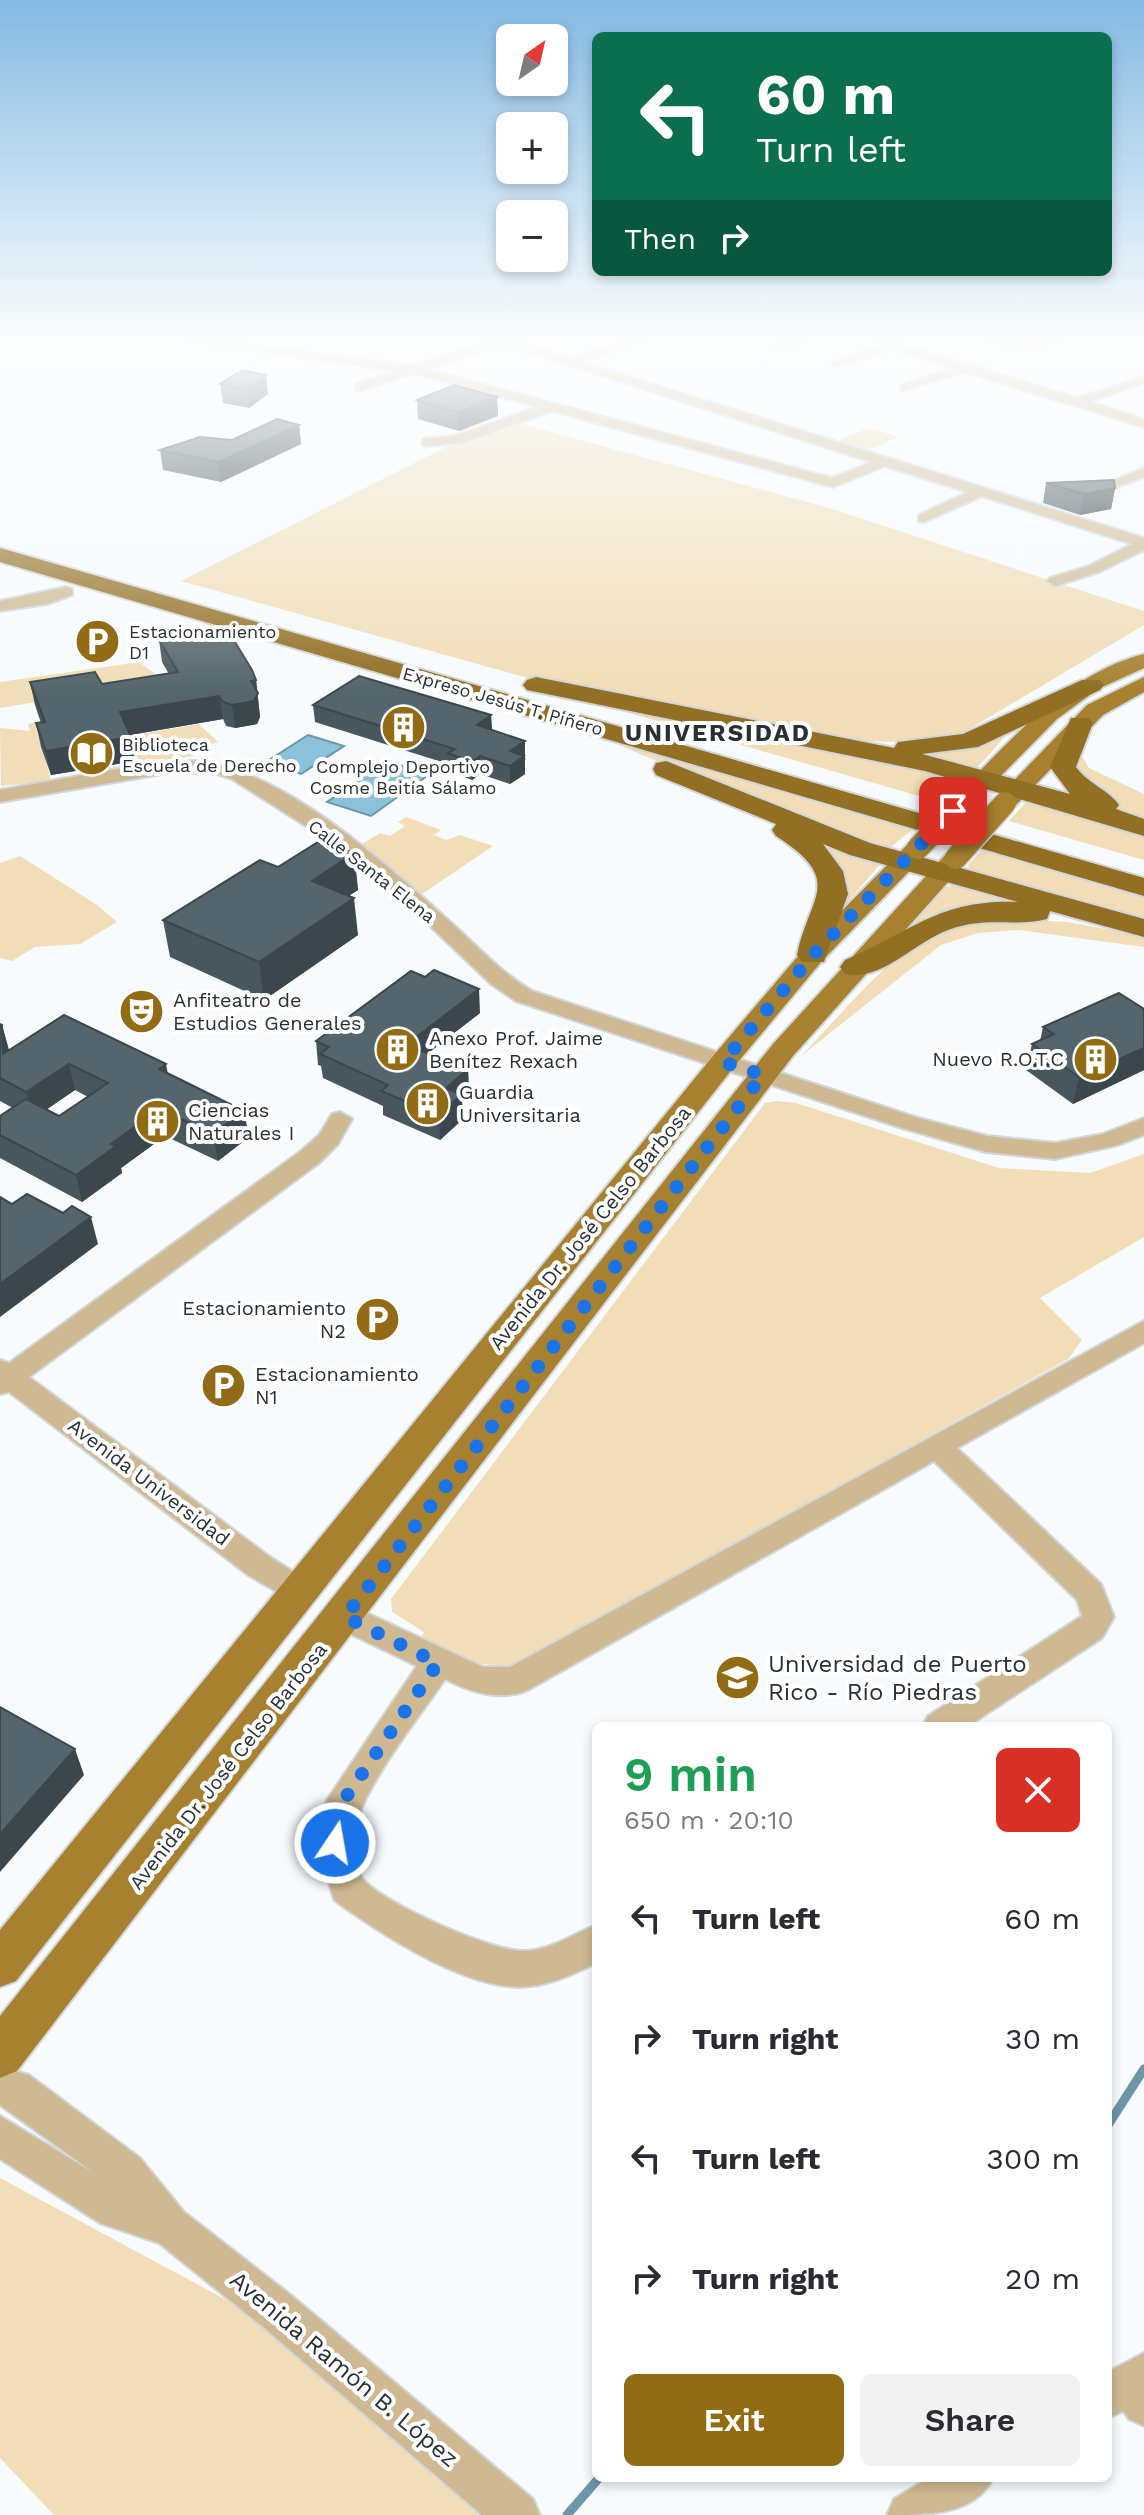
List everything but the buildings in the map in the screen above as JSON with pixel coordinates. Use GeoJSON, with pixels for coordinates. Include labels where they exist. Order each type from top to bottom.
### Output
{"type":"FeatureCollection","features":[{"type":"Feature","properties":{"kind":"highway","name":"Expreso Jesús T. Piñero"},"geometry":{"type":"LineString","coordinates":[[0,541],[71,576],[431,664],[1144,869]]}},
{"type":"Feature","properties":{"kind":"highway"},"geometry":{"type":"LineString","coordinates":[[31,541],[71,576]]}},
{"type":"Feature","properties":{"kind":"highway","name":"Expreso Jesús T. Piñero"},"geometry":{"type":"LineString","coordinates":[[0,555],[1144,887]]}},
{"type":"Feature","properties":{"kind":"highway"},"geometry":{"type":"LineString","coordinates":[[0,562],[71,576]]}},
{"type":"Feature","properties":{"kind":"highway"},"geometry":{"type":"LineString","coordinates":[[431,664],[497,675],[614,704],[812,739],[900,748],[959,744],[1091,685]]}},
{"type":"Feature","properties":{"kind":"highway"},"geometry":{"type":"LineString","coordinates":[[452,685],[626,752],[826,838],[930,860],[1138,926]]}},
{"type":"Feature","properties":{"kind":"highway"},"geometry":{"type":"LineString","coordinates":[[1080,723],[1064,760],[1065,773],[1089,796],[1144,825]]}},
{"type":"Feature","properties":{"kind":"highway"},"geometry":{"type":"LineString","coordinates":[[812,739],[1012,795],[1144,825]]}},
{"type":"Feature","properties":{"kind":"highway"},"geometry":{"type":"LineString","coordinates":[[739,802],[810,846],[830,874],[834,885],[831,908],[818,929],[813,955]]}},
{"type":"Feature","properties":{"kind":"highway"},"geometry":{"type":"LineString","coordinates":[[856,967],[882,957],[924,929],[969,915],[1020,911],[1138,926]]}},
{"type":"Feature","properties":{"kind":"main road","name":"Avenida Dr. José Celso Barbosa"},"geometry":{"type":"LineString","coordinates":[[0,2054],[345,1617],[763,1075],[856,967],[978,786],[1049,714],[1091,685],[1144,660]]}},
{"type":"Feature","properties":{"kind":"main road","name":"Avenida Dr. José Celso Barbosa"},"geometry":{"type":"LineString","coordinates":[[0,1965],[723,1062],[813,955],[1012,795],[1080,723],[1110,700],[1144,683]]}},
{"type":"Feature","properties":{"kind":"main road"},"geometry":{"type":"LineString","coordinates":[[528,1305],[572,1323]]}},
{"type":"Feature","properties":{"kind":"street"},"geometry":{"type":"LineString","coordinates":[[738,457],[833,483],[885,461]]}},
{"type":"Feature","properties":{"kind":"street"},"geometry":{"type":"LineString","coordinates":[[873,457],[1144,544]]}},
{"type":"Feature","properties":{"kind":"street"},"geometry":{"type":"LineString","coordinates":[[1108,486],[1144,472]]}},
{"type":"Feature","properties":{"kind":"street"},"geometry":{"type":"LineString","coordinates":[[924,518],[982,491]]}},
{"type":"Feature","properties":{"kind":"street"},"geometry":{"type":"LineString","coordinates":[[1055,581],[1094,569],[1144,544]]}},
{"type":"Feature","properties":{"kind":"street"},"geometry":{"type":"LineString","coordinates":[[0,606],[47,599],[71,576]]}},
{"type":"Feature","properties":{"kind":"street","name":"Calle Santa Elena"},"geometry":{"type":"LineString","coordinates":[[0,796],[170,767],[233,771],[254,780],[346,848],[432,917],[507,987],[540,1002],[910,1123],[1022,1150],[1081,1147],[1144,1126]]}},
{"type":"Feature","properties":{"kind":"street"},"geometry":{"type":"LineString","coordinates":[[3,1377],[310,1157],[329,1139],[340,1119]]}},
{"type":"Feature","properties":{"kind":"street"},"geometry":{"type":"LineString","coordinates":[[345,1617],[480,1681],[514,1681],[1144,1331]]}},
{"type":"Feature","properties":{"kind":"street","name":"Avenida Universidad"},"geometry":{"type":"LineString","coordinates":[[3,1377],[259,1566],[300,1592]]}},
{"type":"Feature","properties":{"kind":"street"},"geometry":{"type":"LineString","coordinates":[[937,1447],[1090,1593],[1098,1617],[1091,1629],[946,1722]]}},
{"type":"Feature","properties":{"kind":"street"},"geometry":{"type":"LineString","coordinates":[[438,1663],[344,1800],[335,1843],[347,1888],[375,1910],[411,1930],[478,1959],[517,1970],[566,1962],[592,1946]]}},
{"type":"Feature","properties":{"kind":"street","name":"Avenida Ramón B. López"},"geometry":{"type":"LineString","coordinates":[[0,2086],[15,2089],[126,2172],[170,2226],[277,2311],[510,2509]]}},
{"type":"Feature","properties":{"kind":"street","name":"Avenida Ramón B. López"},"geometry":{"type":"LineString","coordinates":[[0,2136],[114,2209],[170,2226]]}},
{"type":"Feature","properties":{"kind":"street"},"geometry":{"type":"LineString","coordinates":[[910,2515],[964,2482]]}},
{"type":"Feature","properties":{"kind":"shaded area"},"geometry":{"type":"Polygon","coordinates":[[[426,457],[644,457],[829,508],[1144,611],[1144,625],[966,731],[935,743],[864,741],[599,698],[181,581],[426,457]]]}},
{"type":"Feature","properties":{"kind":"shaded area"},"geometry":{"type":"Polygon","coordinates":[[[139,662],[165,681],[0,708],[0,682],[139,662]]]}},
{"type":"Feature","properties":{"kind":"shaded area"},"geometry":{"type":"Polygon","coordinates":[[[616,709],[877,757],[961,781],[940,802],[616,709]]]}},
{"type":"Feature","properties":{"kind":"shaded area"},"geometry":{"type":"Polygon","coordinates":[[[40,721],[42,747],[51,781],[1,786],[0,728],[30,731],[28,724],[40,721]]]}},
{"type":"Feature","properties":{"kind":"shaded area"},"geometry":{"type":"Polygon","coordinates":[[[199,724],[218,742],[196,749],[193,756],[140,765],[130,736],[199,724]]]}},
{"type":"Feature","properties":{"kind":"shaded area"},"geometry":{"type":"Polygon","coordinates":[[[1015,725],[977,768],[903,750],[1015,725]]]}},
{"type":"Feature","properties":{"kind":"shaded area"},"geometry":{"type":"Polygon","coordinates":[[[623,747],[912,830],[887,850],[833,833],[623,747]]]}},
{"type":"Feature","properties":{"kind":"shaded area"},"geometry":{"type":"Polygon","coordinates":[[[1078,750],[1089,768],[1144,794],[1144,820],[1090,794],[1070,756],[1078,750]]]}},
{"type":"Feature","properties":{"kind":"shaded area"},"geometry":{"type":"Polygon","coordinates":[[[1028,800],[1144,834],[1144,860],[1009,821],[1028,800]]]}},
{"type":"Feature","properties":{"kind":"shaded area"},"geometry":{"type":"Polygon","coordinates":[[[406,817],[441,830],[434,835],[446,840],[460,835],[493,846],[422,894],[362,848],[362,844],[380,833],[390,836],[405,826],[398,822],[406,817]]]}},
{"type":"Feature","properties":{"kind":"shaded area"},"geometry":{"type":"Polygon","coordinates":[[[821,841],[882,862],[833,919],[821,841]]]}},
{"type":"Feature","properties":{"kind":"shaded area"},"geometry":{"type":"Polygon","coordinates":[[[982,850],[1144,898],[1144,918],[1047,896],[973,874],[968,865],[982,850]]]}},
{"type":"Feature","properties":{"kind":"shaded area"},"geometry":{"type":"Polygon","coordinates":[[[20,856],[97,905],[117,922],[80,944],[35,947],[12,961],[0,958],[0,863],[20,856]]]}},
{"type":"Feature","properties":{"kind":"shaded area"},"geometry":{"type":"Polygon","coordinates":[[[952,885],[1032,904],[919,924],[913,922],[945,888],[952,885]]]}},
{"type":"Feature","properties":{"kind":"shaded area"},"geometry":{"type":"Polygon","coordinates":[[[1000,918],[1067,922],[1144,936],[1144,947],[1019,930],[978,933],[941,945],[801,1056],[888,965],[926,935],[964,922],[1000,918]]]}},
{"type":"Feature","properties":{"kind":"shaded area"},"geometry":{"type":"Polygon","coordinates":[[[765,1103],[796,1103],[999,1168],[1090,1173],[1144,1154],[1144,1237],[1040,1298],[1082,1340],[1068,1359],[513,1666],[479,1664],[421,1639],[424,1632],[392,1612],[391,1599],[765,1103]]]}},
{"type":"Feature","properties":{"kind":"shaded area"},"geometry":{"type":"Polygon","coordinates":[[[0,2178],[245,2310],[482,2508],[477,2515],[54,2515],[0,2458],[0,2178]]]}},
{"type":"Feature","properties":{"kind":"water"},"geometry":{"type":"Polygon","coordinates":[[[308,735],[344,746],[301,774],[266,762],[308,735]]]}},
{"type":"Feature","properties":{"kind":"water"},"geometry":{"type":"Polygon","coordinates":[[[386,761],[430,774],[371,816],[327,802],[386,761]]]}},
{"type":"Feature","properties":{"kind":"waterway"},"geometry":{"type":"LineString","coordinates":[[1112,2119],[1144,2069]]}},
{"type":"Feature","properties":{"kind":"waterway"},"geometry":{"type":"LineString","coordinates":[[567,2515],[596,2482]]}},
{"type":"Feature","properties":{"kind":"place","name":"Estacionamiento D1"},"geometry":{"type":"Point","coordinates":[98,641]}},
{"type":"Feature","properties":{"kind":"place","name":"Complejo Deportivo Cosme Beitía Sálamo"},"geometry":{"type":"Point","coordinates":[403,728]}},
{"type":"Feature","properties":{"kind":"place","name":"Biblioteca Escuela de Derecho"},"geometry":{"type":"Point","coordinates":[91,754]}},
{"type":"Feature","properties":{"kind":"place","name":"Anfiteatro de Estudios Generales"},"geometry":{"type":"Point","coordinates":[142,1012]}},
{"type":"Feature","properties":{"kind":"place","name":"Anexo Prof. Jaime Benítez Rexach"},"geometry":{"type":"Point","coordinates":[398,1049]}},
{"type":"Feature","properties":{"kind":"place","name":"Nuevo R.O.T.C"},"geometry":{"type":"Point","coordinates":[1095,1059]}},
{"type":"Feature","properties":{"kind":"place","name":"Guardia Universitaria"},"geometry":{"type":"Point","coordinates":[428,1103]}},
{"type":"Feature","properties":{"kind":"place","name":"Ciencias Naturales I"},"geometry":{"type":"Point","coordinates":[157,1122]}},
{"type":"Feature","properties":{"kind":"place","name":"Estacionamiento N2"},"geometry":{"type":"Point","coordinates":[377,1320]}},
{"type":"Feature","properties":{"kind":"place","name":"Estacionamiento N1"},"geometry":{"type":"Point","coordinates":[224,1385]}},
{"type":"Feature","properties":{"kind":"place","name":"Universidad de Puerto Rico - Río Piedras"},"geometry":{"type":"Point","coordinates":[737,1678]}},
{"type":"Feature","properties":{"kind":"district","name":"UNIVERSIDAD"},"geometry":{"type":"Point","coordinates":[718,733]}},
{"type":"Feature","properties":{"kind":"route"},"geometry":{"type":"LineString","coordinates":[[335,1843],[344,1800],[438,1663],[345,1617],[763,1075],[723,1062],[813,955],[953,811]]}}]}
